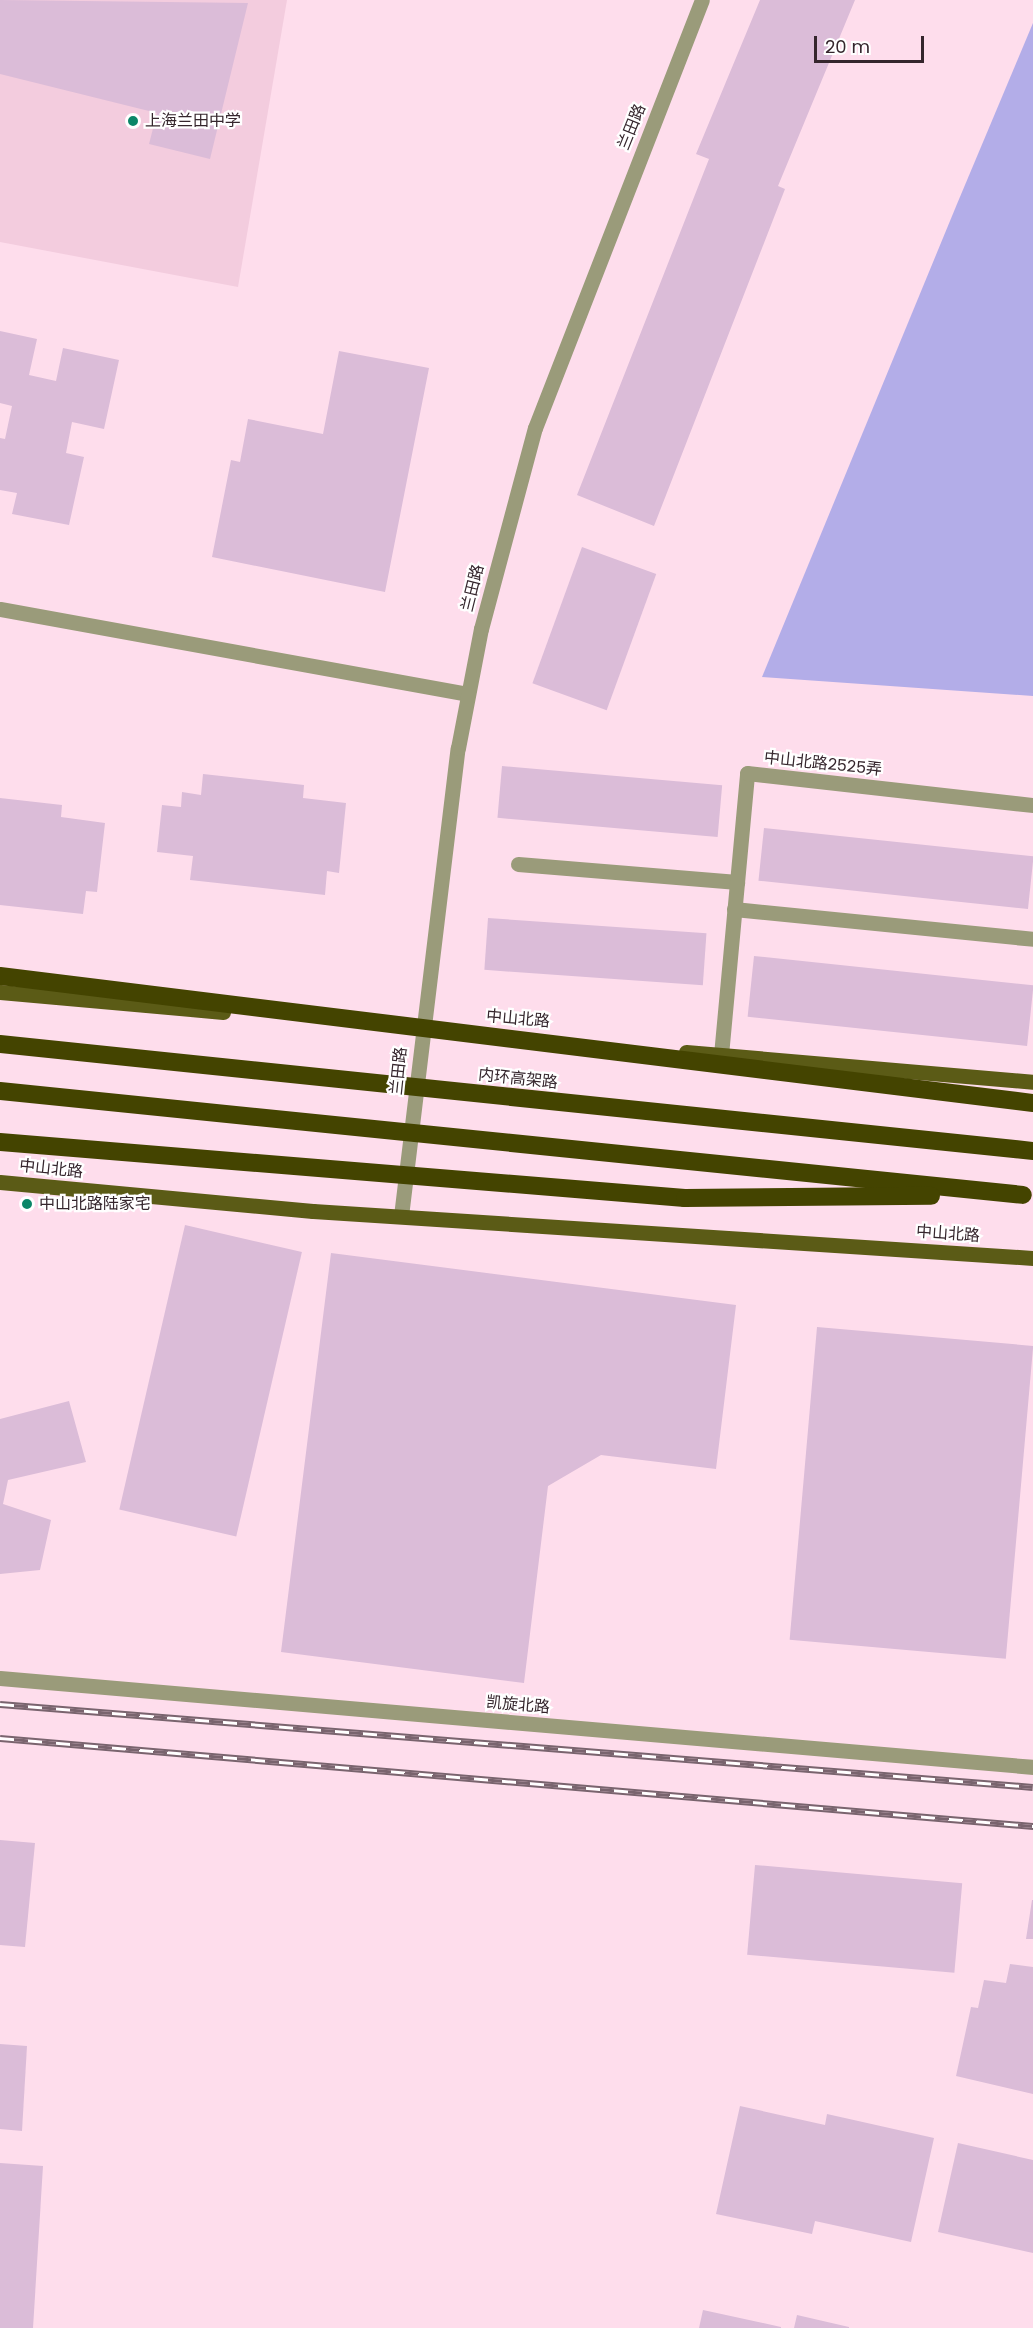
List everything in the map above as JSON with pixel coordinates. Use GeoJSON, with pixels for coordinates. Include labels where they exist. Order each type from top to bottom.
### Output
{"type":"FeatureCollection","features":[{"type":"Feature","properties":{"kind":"highway"},"geometry":{"type":"LineString","coordinates":[[0,976],[1033,1103]]}},
{"type":"Feature","properties":{"kind":"highway","name":"内环高架路"},"geometry":{"type":"LineString","coordinates":[[0,1044],[1033,1151]]}},
{"type":"Feature","properties":{"kind":"highway"},"geometry":{"type":"LineString","coordinates":[[0,1091],[1023,1195],[685,1198],[0,1142]]}},
{"type":"Feature","properties":{"kind":"main road","name":"中山北路"},"geometry":{"type":"LineString","coordinates":[[0,992],[1033,1082]]}},
{"type":"Feature","properties":{"kind":"main road","name":"中山北路"},"geometry":{"type":"LineString","coordinates":[[0,1182],[401,1216],[1033,1258]]}},
{"type":"Feature","properties":{"kind":"street","name":"兰田路"},"geometry":{"type":"LineString","coordinates":[[401,1216],[421,1029],[467,694],[535,428],[702,0]]}},
{"type":"Feature","properties":{"kind":"street"},"geometry":{"type":"LineString","coordinates":[[0,609],[467,694]]}},
{"type":"Feature","properties":{"kind":"street","name":"中山北路2525弄"},"geometry":{"type":"LineString","coordinates":[[721,1055],[747,773],[1033,805]]}},
{"type":"Feature","properties":{"kind":"street"},"geometry":{"type":"LineString","coordinates":[[518,864],[737,882]]}},
{"type":"Feature","properties":{"kind":"street"},"geometry":{"type":"LineString","coordinates":[[734,909],[1033,939]]}},
{"type":"Feature","properties":{"kind":"street","name":"凯旋北路"},"geometry":{"type":"LineString","coordinates":[[0,1678],[1033,1767]]}},
{"type":"Feature","properties":{"kind":"shaded area","name":"上海兰田中学"},"geometry":{"type":"Polygon","coordinates":[[[0,0],[287,0],[238,287],[0,242],[0,0]]]}},
{"type":"Feature","properties":{"kind":"shaded area"},"geometry":{"type":"Polygon","coordinates":[[[1033,23],[1033,696],[762,677],[957,204],[1033,23]]]}},
{"type":"Feature","properties":{"kind":"building"},"geometry":{"type":"Polygon","coordinates":[[[0,0],[248,3],[210,159],[149,144],[157,113],[0,74],[0,0]]]}},
{"type":"Feature","properties":{"kind":"building"},"geometry":{"type":"Polygon","coordinates":[[[760,0],[855,0],[778,186],[785,189],[654,526],[577,495],[709,159],[696,154],[760,0]]]}},
{"type":"Feature","properties":{"kind":"building"},"geometry":{"type":"Polygon","coordinates":[[[0,331],[37,339],[29,375],[56,381],[63,348],[119,360],[104,429],[72,422],[66,453],[84,457],[69,525],[12,514],[17,493],[0,490],[0,438],[5,439],[12,406],[0,403],[0,331]]]}},
{"type":"Feature","properties":{"kind":"building"},"geometry":{"type":"Polygon","coordinates":[[[339,351],[429,368],[385,592],[212,557],[231,460],[240,462],[248,419],[323,434],[339,351]]]}},
{"type":"Feature","properties":{"kind":"building"},"geometry":{"type":"Polygon","coordinates":[[[582,547],[656,574],[607,710],[532,683],[582,547]]]}},
{"type":"Feature","properties":{"kind":"building"},"geometry":{"type":"Polygon","coordinates":[[[502,766],[722,785],[718,837],[497,818],[502,766]]]}},
{"type":"Feature","properties":{"kind":"building"},"geometry":{"type":"Polygon","coordinates":[[[203,774],[304,785],[303,798],[346,803],[339,873],[327,871],[325,895],[190,880],[193,856],[157,852],[162,805],[181,807],[182,792],[201,795],[203,774]]]}},
{"type":"Feature","properties":{"kind":"building"},"geometry":{"type":"Polygon","coordinates":[[[0,798],[62,805],[61,817],[105,823],[97,892],[86,891],[83,914],[0,905],[0,798]]]}},
{"type":"Feature","properties":{"kind":"building"},"geometry":{"type":"Polygon","coordinates":[[[764,828],[1033,856],[1028,909],[758,881],[764,828]]]}},
{"type":"Feature","properties":{"kind":"building"},"geometry":{"type":"Polygon","coordinates":[[[488,918],[706,933],[703,985],[484,970],[488,918]]]}},
{"type":"Feature","properties":{"kind":"building"},"geometry":{"type":"Polygon","coordinates":[[[754,956],[1033,985],[1027,1046],[748,1017],[754,956]]]}},
{"type":"Feature","properties":{"kind":"building"},"geometry":{"type":"Polygon","coordinates":[[[185,1225],[302,1252],[236,1537],[119,1510],[185,1225]]]}},
{"type":"Feature","properties":{"kind":"building"},"geometry":{"type":"Polygon","coordinates":[[[331,1253],[736,1305],[716,1469],[601,1455],[548,1486],[524,1683],[281,1652],[331,1253]]]}},
{"type":"Feature","properties":{"kind":"building"},"geometry":{"type":"Polygon","coordinates":[[[817,1327],[1033,1346],[1006,1659],[790,1640],[817,1327]]]}},
{"type":"Feature","properties":{"kind":"building"},"geometry":{"type":"Polygon","coordinates":[[[69,1401],[86,1462],[8,1480],[3,1504],[51,1520],[40,1570],[0,1574],[0,1419],[69,1401]]]}},
{"type":"Feature","properties":{"kind":"building"},"geometry":{"type":"Polygon","coordinates":[[[0,1840],[35,1843],[25,1947],[0,1945],[0,1840]]]}},
{"type":"Feature","properties":{"kind":"building"},"geometry":{"type":"Polygon","coordinates":[[[755,1865],[962,1883],[954,1973],[747,1955],[755,1865]]]}},
{"type":"Feature","properties":{"kind":"building"},"geometry":{"type":"Polygon","coordinates":[[[1032,1900],[1033,1939],[1026,1939],[1032,1900]]]}},
{"type":"Feature","properties":{"kind":"building"},"geometry":{"type":"Polygon","coordinates":[[[1010,1964],[1033,1967],[1033,2094],[956,2076],[971,2007],[978,2008],[984,1980],[1006,1983],[1010,1964]]]}},
{"type":"Feature","properties":{"kind":"building"},"geometry":{"type":"Polygon","coordinates":[[[0,2044],[27,2046],[22,2131],[0,2129],[0,2044]]]}},
{"type":"Feature","properties":{"kind":"building"},"geometry":{"type":"Polygon","coordinates":[[[740,2106],[825,2125],[827,2114],[934,2138],[911,2242],[815,2221],[812,2234],[716,2214],[740,2106]]]}},
{"type":"Feature","properties":{"kind":"building"},"geometry":{"type":"Polygon","coordinates":[[[958,2143],[1033,2160],[1033,2253],[938,2232],[958,2143]]]}},
{"type":"Feature","properties":{"kind":"building"},"geometry":{"type":"Polygon","coordinates":[[[0,2163],[43,2166],[33,2328],[0,2328],[0,2163]]]}},
{"type":"Feature","properties":{"kind":"building"},"geometry":{"type":"Polygon","coordinates":[[[703,2310],[781,2327],[781,2328],[699,2328],[703,2310]]]}},
{"type":"Feature","properties":{"kind":"building"},"geometry":{"type":"Polygon","coordinates":[[[797,2315],[849,2327],[849,2328],[794,2328],[797,2315]]]}},
{"type":"Feature","properties":{"kind":"railway"},"geometry":{"type":"LineString","coordinates":[[0,1704],[1033,1787]]}},
{"type":"Feature","properties":{"kind":"railway"},"geometry":{"type":"LineString","coordinates":[[0,1738],[1033,1826]]}},
{"type":"Feature","properties":{"kind":"place","name":"上海兰田中学"},"geometry":{"type":"Point","coordinates":[133,121]}},
{"type":"Feature","properties":{"kind":"place","name":"中山北路陆家宅"},"geometry":{"type":"Point","coordinates":[27,1204]}}]}
